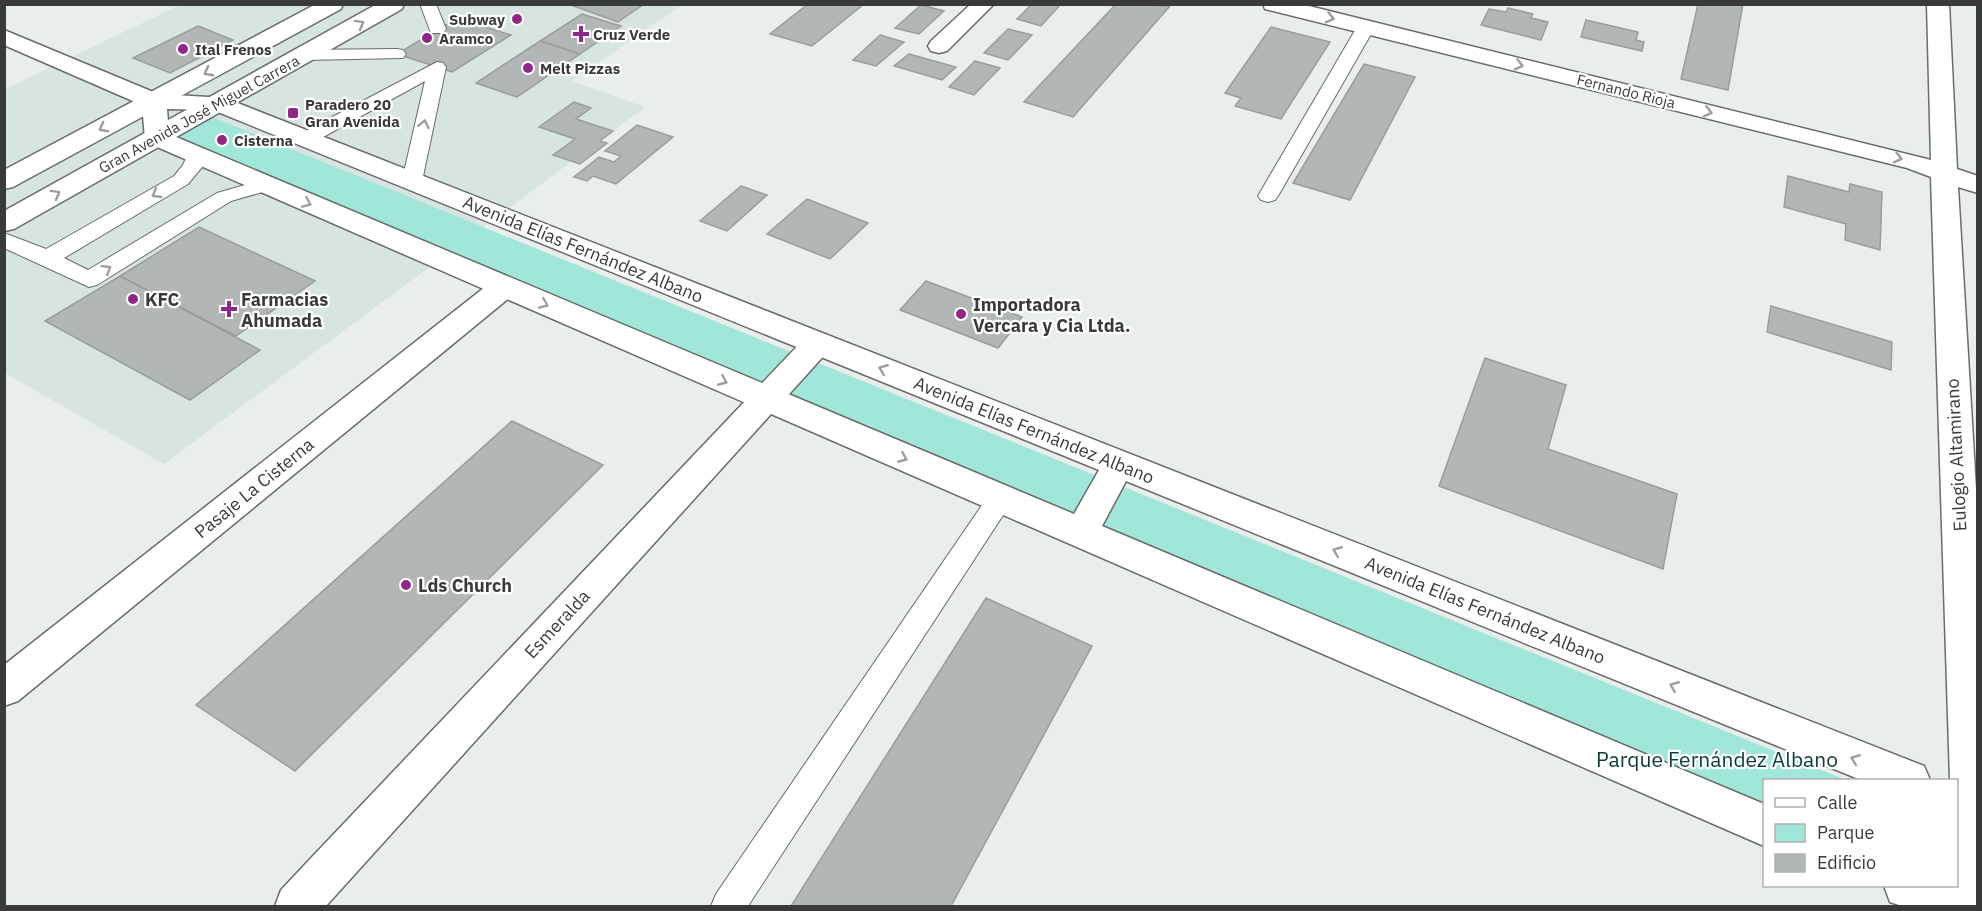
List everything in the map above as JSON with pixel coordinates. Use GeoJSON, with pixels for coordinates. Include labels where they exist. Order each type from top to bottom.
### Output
{"type":"FeatureCollection","features":[{"type":"Feature","properties":{"kind":"main road","name":"Gran Avenida José Miguel Carrera"},"geometry":{"type":"LineString","coordinates":[[4,181],[333,4]]}},
{"type":"Feature","properties":{"kind":"main road","name":"Gran Avenida José Miguel Carrera"},"geometry":{"type":"LineString","coordinates":[[4,223],[394,4]]}},
{"type":"Feature","properties":{"kind":"main road"},"geometry":{"type":"LineString","coordinates":[[939,46],[984,4]]}},
{"type":"Feature","properties":{"kind":"main road","name":"Fernando Rioja"},"geometry":{"type":"LineString","coordinates":[[1273,4],[1916,163],[1977,185]]}},
{"type":"Feature","properties":{"kind":"main road","name":"Eulogio Altamirano"},"geometry":{"type":"LineString","coordinates":[[1938,4],[1942,173],[1973,906]]}},
{"type":"Feature","properties":{"kind":"main road","name":"Avenida Elías Fernández Albano"},"geometry":{"type":"LineString","coordinates":[[4,38],[154,101],[217,103],[307,138],[1907,779]]}},
{"type":"Feature","properties":{"kind":"main road"},"geometry":{"type":"LineString","coordinates":[[154,101],[157,138],[1763,825]]}},
{"type":"Feature","properties":{"kind":"main road","name":"Pasaje La Cisterna"},"geometry":{"type":"LineString","coordinates":[[4,689],[504,287]]}},
{"type":"Feature","properties":{"kind":"main road","name":"Esmeralda"},"geometry":{"type":"LineString","coordinates":[[297,906],[818,343]]}},
{"type":"Feature","properties":{"kind":"main road"},"geometry":{"type":"LineString","coordinates":[[1081,533],[1119,464]]}},
{"type":"Feature","properties":{"kind":"main road"},"geometry":{"type":"LineString","coordinates":[[1911,887],[1955,906]]}},
{"type":"Feature","properties":{"kind":"lane"},"geometry":{"type":"LineString","coordinates":[[428,4],[437,29]]}},
{"type":"Feature","properties":{"kind":"lane"},"geometry":{"type":"LineString","coordinates":[[1268,196],[1366,27]]}},
{"type":"Feature","properties":{"kind":"lane"},"geometry":{"type":"LineString","coordinates":[[304,55],[397,54]]}},
{"type":"Feature","properties":{"kind":"lane"},"geometry":{"type":"LineString","coordinates":[[307,138],[436,67],[412,181]]}},
{"type":"Feature","properties":{"kind":"lane"},"geometry":{"type":"LineString","coordinates":[[47,258],[181,180],[193,166],[196,155]]}},
{"type":"Feature","properties":{"kind":"lane"},"geometry":{"type":"LineString","coordinates":[[4,240],[47,258],[89,280],[224,197],[266,185]]}},
{"type":"Feature","properties":{"kind":"lane"},"geometry":{"type":"LineString","coordinates":[[728,906],[1000,500]]}},
{"type":"Feature","properties":{"kind":"shaded area"},"geometry":{"type":"Polygon","coordinates":[[[180,5],[682,5],[572,81],[645,107],[164,464],[5,373],[5,89],[180,5]]]}},
{"type":"Feature","properties":{"kind":"green space","name":"Parque Fernández Albano"},"geometry":{"type":"Polygon","coordinates":[[[212,117],[1844,779],[1763,779],[1763,811],[175,138],[212,117]]]}},
{"type":"Feature","properties":{"kind":"building"},"geometry":{"type":"Polygon","coordinates":[[[568,4],[644,4],[618,22],[568,4]]]}},
{"type":"Feature","properties":{"kind":"building"},"geometry":{"type":"Polygon","coordinates":[[[808,4],[864,4],[812,46],[770,34],[808,4]]]}},
{"type":"Feature","properties":{"kind":"building"},"geometry":{"type":"Polygon","coordinates":[[[1032,4],[1061,4],[1041,26],[1017,19],[1032,4]]]}},
{"type":"Feature","properties":{"kind":"building"},"geometry":{"type":"Polygon","coordinates":[[[1116,4],[1170,6],[1073,117],[1024,102],[1116,4]]]}},
{"type":"Feature","properties":{"kind":"building"},"geometry":{"type":"Polygon","coordinates":[[[1698,4],[1743,4],[1728,90],[1681,79],[1698,4]]]}},
{"type":"Feature","properties":{"kind":"building"},"geometry":{"type":"Polygon","coordinates":[[[921,5],[944,11],[919,34],[895,28],[921,5]]]}},
{"type":"Feature","properties":{"kind":"building"},"geometry":{"type":"Polygon","coordinates":[[[1508,8],[1533,14],[1531,18],[1548,22],[1541,40],[1481,25],[1489,9],[1506,12],[1508,8]]]}},
{"type":"Feature","properties":{"kind":"building","name":"Cruz Verde"},"geometry":{"type":"Polygon","coordinates":[[[582,14],[621,26],[580,54],[540,41],[582,14]]]}},
{"type":"Feature","properties":{"kind":"building"},"geometry":{"type":"Polygon","coordinates":[[[457,18],[511,35],[452,72],[397,54],[457,18]]]}},
{"type":"Feature","properties":{"kind":"building"},"geometry":{"type":"Polygon","coordinates":[[[1586,20],[1638,32],[1636,40],[1644,42],[1642,51],[1581,37],[1586,20]]]}},
{"type":"Feature","properties":{"kind":"building","name":"Ital Frenos"},"geometry":{"type":"Polygon","coordinates":[[[198,26],[233,40],[170,73],[133,58],[198,26]]]}},
{"type":"Feature","properties":{"kind":"building"},"geometry":{"type":"Polygon","coordinates":[[[1271,27],[1330,42],[1281,119],[1235,106],[1241,98],[1225,93],[1271,27]]]}},
{"type":"Feature","properties":{"kind":"building"},"geometry":{"type":"Polygon","coordinates":[[[1008,29],[1032,35],[1008,60],[984,53],[1008,29]]]}},
{"type":"Feature","properties":{"kind":"building"},"geometry":{"type":"Polygon","coordinates":[[[880,35],[904,42],[876,66],[853,60],[880,35]]]}},
{"type":"Feature","properties":{"kind":"building","name":"Melt Pizzas"},"geometry":{"type":"Polygon","coordinates":[[[540,41],[580,54],[517,97],[476,83],[540,41]]]}},
{"type":"Feature","properties":{"kind":"building"},"geometry":{"type":"Polygon","coordinates":[[[909,54],[956,67],[942,80],[894,66],[909,54]]]}},
{"type":"Feature","properties":{"kind":"building"},"geometry":{"type":"Polygon","coordinates":[[[975,61],[1000,68],[974,95],[949,87],[975,61]]]}},
{"type":"Feature","properties":{"kind":"building"},"geometry":{"type":"Polygon","coordinates":[[[1364,64],[1415,77],[1350,200],[1293,183],[1364,64]]]}},
{"type":"Feature","properties":{"kind":"building"},"geometry":{"type":"Polygon","coordinates":[[[574,102],[591,108],[576,119],[613,131],[600,141],[607,143],[580,164],[553,155],[575,139],[539,127],[574,102]]]}},
{"type":"Feature","properties":{"kind":"building"},"geometry":{"type":"Polygon","coordinates":[[[637,125],[673,137],[616,184],[593,176],[587,181],[574,177],[599,157],[614,162],[621,156],[605,151],[637,125]]]}},
{"type":"Feature","properties":{"kind":"building"},"geometry":{"type":"Polygon","coordinates":[[[1788,176],[1849,192],[1850,184],[1882,192],[1880,250],[1845,240],[1846,224],[1784,207],[1788,176]]]}},
{"type":"Feature","properties":{"kind":"building"},"geometry":{"type":"Polygon","coordinates":[[[741,186],[767,195],[727,231],[700,221],[741,186]]]}},
{"type":"Feature","properties":{"kind":"building"},"geometry":{"type":"Polygon","coordinates":[[[807,199],[868,223],[830,259],[767,234],[807,199]]]}},
{"type":"Feature","properties":{"kind":"building","name":"Farmacias Ahumada"},"geometry":{"type":"Polygon","coordinates":[[[199,227],[315,281],[236,336],[120,276],[199,227]]]}},
{"type":"Feature","properties":{"kind":"building"},"geometry":{"type":"Polygon","coordinates":[[[120,276],[260,350],[190,400],[45,321],[120,276]]]}},
{"type":"Feature","properties":{"kind":"building","name":"Importadora Vercara y Cia Ltda."},"geometry":{"type":"Polygon","coordinates":[[[926,281],[1022,317],[998,348],[900,310],[926,281]]]}},
{"type":"Feature","properties":{"kind":"building"},"geometry":{"type":"Polygon","coordinates":[[[1771,306],[1892,342],[1891,370],[1767,332],[1771,306]]]}},
{"type":"Feature","properties":{"kind":"building"},"geometry":{"type":"Polygon","coordinates":[[[1485,358],[1566,385],[1548,449],[1677,494],[1663,569],[1439,486],[1485,358]]]}},
{"type":"Feature","properties":{"kind":"building","name":"Lds Church"},"geometry":{"type":"Polygon","coordinates":[[[512,421],[603,465],[295,771],[196,705],[512,421]]]}},
{"type":"Feature","properties":{"kind":"building"},"geometry":{"type":"Polygon","coordinates":[[[986,598],[1092,646],[951,906],[791,906],[986,598]]]}},
{"type":"Feature","properties":{"kind":"place","name":"Subway"},"geometry":{"type":"Point","coordinates":[517,19]}},
{"type":"Feature","properties":{"kind":"place","name":"Cruz Verde"},"geometry":{"type":"Point","coordinates":[581,34]}},
{"type":"Feature","properties":{"kind":"place","name":"Aramco"},"geometry":{"type":"Point","coordinates":[427,38]}},
{"type":"Feature","properties":{"kind":"place","name":"Ital Frenos"},"geometry":{"type":"Point","coordinates":[183,49]}},
{"type":"Feature","properties":{"kind":"place","name":"Melt Pizzas"},"geometry":{"type":"Point","coordinates":[528,68]}},
{"type":"Feature","properties":{"kind":"place","name":"Paradero 20 Gran Avenida"},"geometry":{"type":"Point","coordinates":[293,113]}},
{"type":"Feature","properties":{"kind":"place","name":"Cisterna"},"geometry":{"type":"Point","coordinates":[222,140]}},
{"type":"Feature","properties":{"kind":"place","name":"KFC"},"geometry":{"type":"Point","coordinates":[133,299]}},
{"type":"Feature","properties":{"kind":"place","name":"Farmacias Ahumada"},"geometry":{"type":"Point","coordinates":[229,309]}},
{"type":"Feature","properties":{"kind":"place","name":"Importadora Vercara y Cia Ltda."},"geometry":{"type":"Point","coordinates":[961,314]}},
{"type":"Feature","properties":{"kind":"place","name":"Lds Church"},"geometry":{"type":"Point","coordinates":[406,585]}}]}
